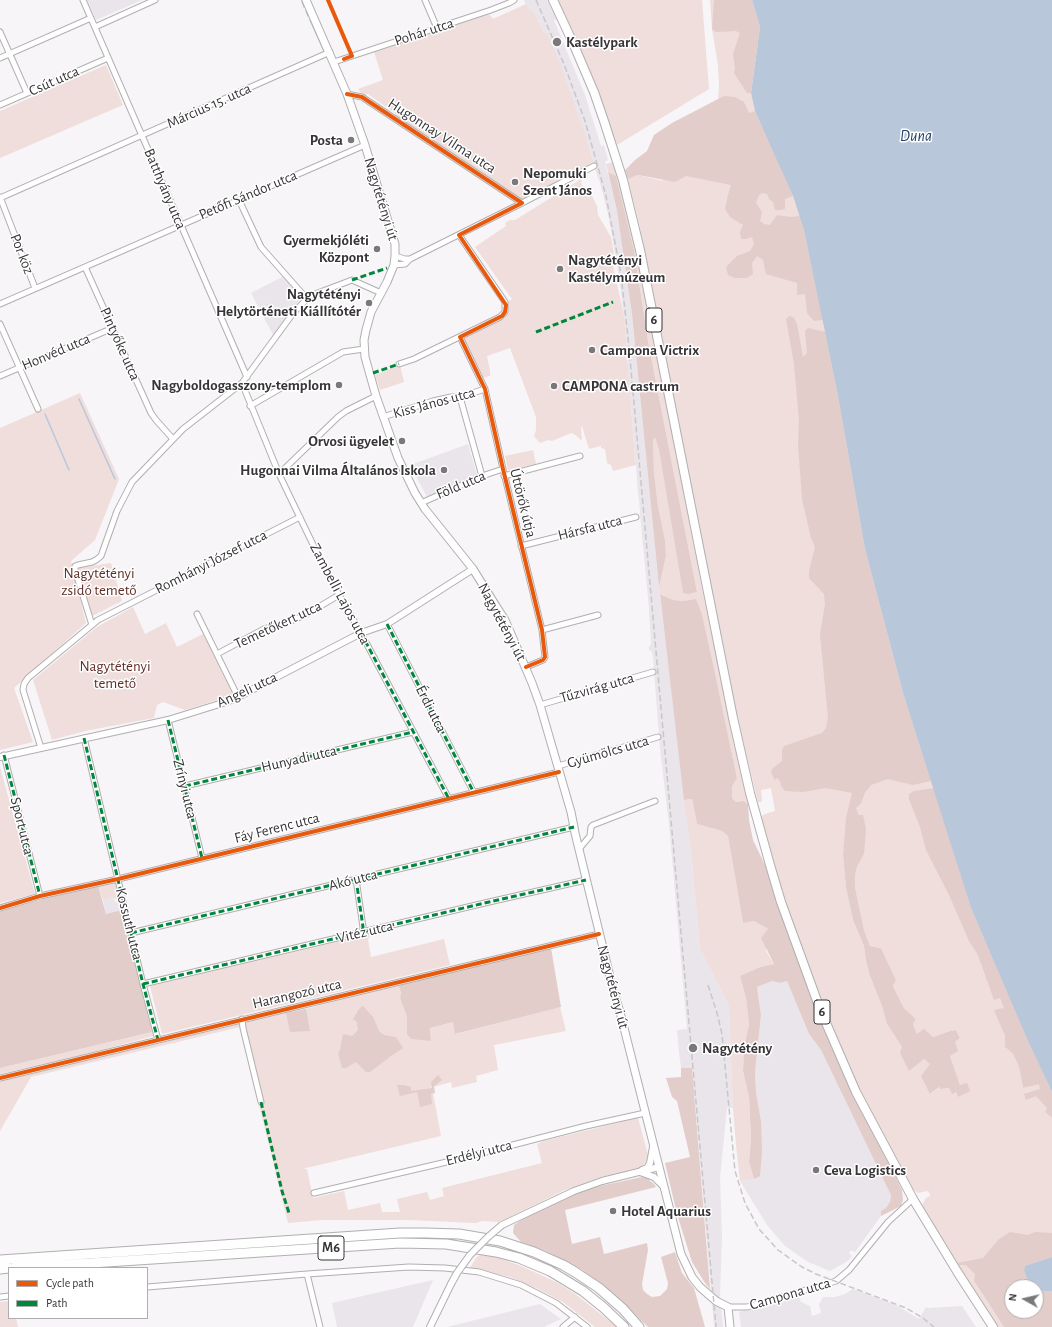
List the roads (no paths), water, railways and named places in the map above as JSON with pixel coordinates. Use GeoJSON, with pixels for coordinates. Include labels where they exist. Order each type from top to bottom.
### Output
{"type":"FeatureCollection","features":[{"type":"Feature","properties":{"kind":"highway","name":"M6"},"geometry":{"type":"LineString","coordinates":[[0,1260],[400,1233],[459,1234],[506,1243],[534,1252],[563,1265],[599,1288],[623,1309],[639,1327]]}},
{"type":"Feature","properties":{"kind":"highway","name":"M6"},"geometry":{"type":"LineString","coordinates":[[29,1267],[400,1243],[446,1244],[496,1252],[519,1258],[550,1271],[583,1291],[624,1327]]}},
{"type":"Feature","properties":{"kind":"main road","name":"Nagytétényi út"},"geometry":{"type":"LineString","coordinates":[[306,0],[330,52],[347,94],[365,145],[395,244],[396,256],[394,265],[368,320],[366,330],[364,349],[376,396],[398,458],[421,503],[473,568],[505,620],[526,667],[540,705],[574,826],[586,880],[681,1254],[686,1267],[700,1288],[716,1301],[728,1307]]}},
{"type":"Feature","properties":{"kind":"main road","name":"6"},"geometry":{"type":"LineString","coordinates":[[553,0],[594,92],[623,180],[640,250],[733,718],[750,793],[770,864],[794,939],[830,1033],[856,1092],[913,1199],[993,1327]]}},
{"type":"Feature","properties":{"kind":"main road"},"geometry":{"type":"LineString","coordinates":[[728,1307],[730,1327]]}},
{"type":"Feature","properties":{"kind":"street","name":"Batthyány utca"},"geometry":{"type":"LineString","coordinates":[[83,0],[247,377]]}},
{"type":"Feature","properties":{"kind":"street"},"geometry":{"type":"LineString","coordinates":[[95,27],[155,0]]}},
{"type":"Feature","properties":{"kind":"street"},"geometry":{"type":"LineString","coordinates":[[425,0],[437,28]]}},
{"type":"Feature","properties":{"kind":"street","name":"Pohár utca"},"geometry":{"type":"LineString","coordinates":[[334,62],[509,4],[514,0]]}},
{"type":"Feature","properties":{"kind":"street"},"geometry":{"type":"LineString","coordinates":[[0,58],[91,18]]}},
{"type":"Feature","properties":{"kind":"street"},"geometry":{"type":"LineString","coordinates":[[0,32],[27,93]]}},
{"type":"Feature","properties":{"kind":"street","name":"Március 15. utca"},"geometry":{"type":"LineString","coordinates":[[0,198],[330,52]]}},
{"type":"Feature","properties":{"kind":"street","name":"Csút utca"},"geometry":{"type":"LineString","coordinates":[[0,105],[108,58]]}},
{"type":"Feature","properties":{"kind":"street","name":"Hugonnay Vilma utca"},"geometry":{"type":"LineString","coordinates":[[347,94],[362,97],[522,204]]}},
{"type":"Feature","properties":{"kind":"street","name":"Petőfi Sándor utca"},"geometry":{"type":"LineString","coordinates":[[0,304],[365,145]]}},
{"type":"Feature","properties":{"kind":"street"},"geometry":{"type":"LineString","coordinates":[[394,265],[405,264],[410,259],[522,204],[594,166]]}},
{"type":"Feature","properties":{"kind":"street","name":"Por köz"},"geometry":{"type":"LineString","coordinates":[[0,198],[35,288]]}},
{"type":"Feature","properties":{"kind":"street"},"geometry":{"type":"LineString","coordinates":[[239,200],[261,247],[307,299]]}},
{"type":"Feature","properties":{"kind":"street"},"geometry":{"type":"LineString","coordinates":[[399,364],[414,359],[460,337],[500,317],[506,312],[505,302],[458,235]]}},
{"type":"Feature","properties":{"kind":"street"},"geometry":{"type":"LineString","coordinates":[[396,256],[410,259]]}},
{"type":"Feature","properties":{"kind":"street","name":"Pintyőke utca"},"geometry":{"type":"LineString","coordinates":[[85,267],[151,413],[173,439]]}},
{"type":"Feature","properties":{"kind":"street"},"geometry":{"type":"LineString","coordinates":[[92,625],[74,570],[75,566],[92,562],[101,556],[117,511],[132,482],[173,439],[195,419],[242,384],[294,312],[307,299],[315,294],[352,280],[381,293]]}},
{"type":"Feature","properties":{"kind":"street"},"geometry":{"type":"LineString","coordinates":[[0,324],[38,409]]}},
{"type":"Feature","properties":{"kind":"street","name":"Honvéd utca"},"geometry":{"type":"LineString","coordinates":[[0,376],[113,328]]}},
{"type":"Feature","properties":{"kind":"street","name":"Úttörők útja"},"geometry":{"type":"LineString","coordinates":[[460,337],[485,389],[502,468],[542,630],[545,657],[542,660],[526,667]]}},
{"type":"Feature","properties":{"kind":"street"},"geometry":{"type":"LineString","coordinates":[[250,406],[344,352],[364,349]]}},
{"type":"Feature","properties":{"kind":"street","name":"Zambelli Lajos utca"},"geometry":{"type":"LineString","coordinates":[[242,384],[279,474],[338,595],[362,633],[449,799]]}},
{"type":"Feature","properties":{"kind":"street","name":"Kiss János utca"},"geometry":{"type":"LineString","coordinates":[[383,417],[434,401],[460,397],[485,389]]}},
{"type":"Feature","properties":{"kind":"street"},"geometry":{"type":"LineString","coordinates":[[279,474],[338,417],[346,411],[376,396]]}},
{"type":"Feature","properties":{"kind":"street"},"geometry":{"type":"LineString","coordinates":[[460,397],[482,476]]}},
{"type":"Feature","properties":{"kind":"street"},"geometry":{"type":"LineString","coordinates":[[504,476],[580,456]]}},
{"type":"Feature","properties":{"kind":"street","name":"Föld utca"},"geometry":{"type":"LineString","coordinates":[[421,503],[502,468]]}},
{"type":"Feature","properties":{"kind":"street","name":"Romhányi József utca"},"geometry":{"type":"LineString","coordinates":[[41,748],[23,690],[24,684],[28,678],[98,620],[300,517]]}},
{"type":"Feature","properties":{"kind":"street","name":"Hársfa utca"},"geometry":{"type":"LineString","coordinates":[[521,546],[636,517]]}},
{"type":"Feature","properties":{"kind":"street","name":"Angeli utca"},"geometry":{"type":"LineString","coordinates":[[2,756],[168,720],[238,697],[362,633],[387,624],[473,568]]}},
{"type":"Feature","properties":{"kind":"street","name":"Temetőkert utca"},"geometry":{"type":"LineString","coordinates":[[218,654],[264,629],[286,623],[302,616],[338,595]]}},
{"type":"Feature","properties":{"kind":"street"},"geometry":{"type":"LineString","coordinates":[[197,614],[238,697]]}},
{"type":"Feature","properties":{"kind":"street"},"geometry":{"type":"LineString","coordinates":[[542,630],[598,615]]}},
{"type":"Feature","properties":{"kind":"street","name":"Érdi utca"},"geometry":{"type":"LineString","coordinates":[[387,624],[474,793]]}},
{"type":"Feature","properties":{"kind":"street","name":"Tűzvirág utca"},"geometry":{"type":"LineString","coordinates":[[540,705],[653,672]]}},
{"type":"Feature","properties":{"kind":"street","name":"Zrínyi utca"},"geometry":{"type":"LineString","coordinates":[[168,720],[202,858]]}},
{"type":"Feature","properties":{"kind":"street","name":"Hunyadi utca"},"geometry":{"type":"LineString","coordinates":[[185,786],[413,732]]}},
{"type":"Feature","properties":{"kind":"street","name":"Gyümölcs utca"},"geometry":{"type":"LineString","coordinates":[[558,769],[658,737]]}},
{"type":"Feature","properties":{"kind":"street","name":"Kossuth utca"},"geometry":{"type":"LineString","coordinates":[[84,738],[158,1040]]}},
{"type":"Feature","properties":{"kind":"street","name":"Sport utca"},"geometry":{"type":"LineString","coordinates":[[2,756],[40,896]]}},
{"type":"Feature","properties":{"kind":"street","name":"Fáy Ferenc utca"},"geometry":{"type":"LineString","coordinates":[[0,908],[40,896],[118,879],[474,793],[558,769]]}},
{"type":"Feature","properties":{"kind":"street"},"geometry":{"type":"LineString","coordinates":[[579,849],[590,836],[591,827],[593,825],[655,801]]}},
{"type":"Feature","properties":{"kind":"street","name":"Akó utca"},"geometry":{"type":"LineString","coordinates":[[131,933],[574,826]]}},
{"type":"Feature","properties":{"kind":"street"},"geometry":{"type":"LineString","coordinates":[[356,879],[363,927],[362,932]]}},
{"type":"Feature","properties":{"kind":"street","name":"Vitéz utca"},"geometry":{"type":"LineString","coordinates":[[144,984],[586,880]]}},
{"type":"Feature","properties":{"kind":"street","name":"Harangozó utca"},"geometry":{"type":"LineString","coordinates":[[0,1078],[600,934]]}},
{"type":"Feature","properties":{"kind":"street"},"geometry":{"type":"LineString","coordinates":[[242,1019],[261,1102]]}},
{"type":"Feature","properties":{"kind":"street","name":"Erdélyi utca"},"geometry":{"type":"LineString","coordinates":[[314,1193],[451,1161],[586,1126],[645,1113]]}},
{"type":"Feature","properties":{"kind":"street"},"geometry":{"type":"LineString","coordinates":[[638,1172],[646,1168],[650,1163],[654,1146]]}},
{"type":"Feature","properties":{"kind":"street"},"geometry":{"type":"LineString","coordinates":[[430,1327],[457,1273],[470,1255],[488,1236],[502,1225],[574,1190],[602,1181],[659,1167]]}},
{"type":"Feature","properties":{"kind":"street"},"geometry":{"type":"LineString","coordinates":[[638,1172],[654,1177],[664,1188]]}},
{"type":"Feature","properties":{"kind":"street","name":"Campona utca"},"geometry":{"type":"LineString","coordinates":[[728,1307],[747,1307],[836,1281],[849,1270],[888,1222],[913,1199]]}},
{"type":"Feature","properties":{"kind":"street"},"geometry":{"type":"LineString","coordinates":[[148,1287],[307,1274],[415,1267],[439,1267],[467,1270],[496,1276],[521,1285],[556,1303],[587,1327]]}},
{"type":"Feature","properties":{"kind":"street"},"geometry":{"type":"LineString","coordinates":[[307,1274],[320,1327]]}},
{"type":"Feature","properties":{"kind":"street"},"geometry":{"type":"LineString","coordinates":[[563,1327],[575,1317]]}},
{"type":"Feature","properties":{"kind":"water","name":"Duna"},"geometry":{"type":"Polygon","coordinates":[[[752,0],[1052,0],[1052,1092],[1028,1041],[971,908],[903,693],[865,549],[837,391],[804,230],[793,196],[755,111],[751,93],[760,27],[752,0]]]}},
{"type":"Feature","properties":{"kind":"water"},"geometry":{"type":"Polygon","coordinates":[[[1052,1257],[1052,1291],[1044,1291],[1044,1279],[1028,1279],[1024,1271],[1025,1266],[1052,1257]]]}},
{"type":"Feature","properties":{"kind":"waterway"},"geometry":{"type":"LineString","coordinates":[[302,1],[304,7]]}},
{"type":"Feature","properties":{"kind":"waterway"},"geometry":{"type":"LineString","coordinates":[[306,11],[308,16]]}},
{"type":"Feature","properties":{"kind":"waterway"},"geometry":{"type":"LineString","coordinates":[[310,20],[324,51]]}},
{"type":"Feature","properties":{"kind":"waterway"},"geometry":{"type":"LineString","coordinates":[[79,399],[115,479]]}},
{"type":"Feature","properties":{"kind":"waterway"},"geometry":{"type":"LineString","coordinates":[[45,414],[69,470]]}},
{"type":"Feature","properties":{"kind":"railway"},"geometry":{"type":"LineString","coordinates":[[536,0],[564,64],[585,121],[606,196],[621,274],[629,347],[716,1327]]}},
{"type":"Feature","properties":{"kind":"railway"},"geometry":{"type":"LineString","coordinates":[[708,985],[722,1034],[735,1171],[745,1203],[759,1229],[778,1250],[802,1267],[816,1274],[906,1308],[923,1318],[934,1327]]}},
{"type":"Feature","properties":{"kind":"place","name":"Kastélypark"},"geometry":{"type":"Point","coordinates":[557,42]}},
{"type":"Feature","properties":{"kind":"place","name":"Posta"},"geometry":{"type":"Point","coordinates":[351,140]}},
{"type":"Feature","properties":{"kind":"place","name":"Nepomuki Szent János"},"geometry":{"type":"Point","coordinates":[515,182]}},
{"type":"Feature","properties":{"kind":"place","name":"Gyermekjóléti Központ"},"geometry":{"type":"Point","coordinates":[377,249]}},
{"type":"Feature","properties":{"kind":"place","name":"Nagytétényi Kastélymúzeum"},"geometry":{"type":"Point","coordinates":[560,269]}},
{"type":"Feature","properties":{"kind":"place","name":"Nagytétényi Helytörténeti Kiállítótér"},"geometry":{"type":"Point","coordinates":[369,303]}},
{"type":"Feature","properties":{"kind":"place","name":"Campona Victrix"},"geometry":{"type":"Point","coordinates":[592,350]}},
{"type":"Feature","properties":{"kind":"place","name":"Nagyboldogasszony-templom"},"geometry":{"type":"Point","coordinates":[339,385]}},
{"type":"Feature","properties":{"kind":"place","name":"CAMPONA castrum"},"geometry":{"type":"Point","coordinates":[554,386]}},
{"type":"Feature","properties":{"kind":"place","name":"Orvosi ügyelet"},"geometry":{"type":"Point","coordinates":[402,441]}},
{"type":"Feature","properties":{"kind":"place","name":"Hugonnai Vilma Általános Iskola"},"geometry":{"type":"Point","coordinates":[444,470]}},
{"type":"Feature","properties":{"kind":"place","name":"Nagytétény"},"geometry":{"type":"Point","coordinates":[693,1048]}},
{"type":"Feature","properties":{"kind":"place","name":"Ceva Logistics"},"geometry":{"type":"Point","coordinates":[816,1170]}},
{"type":"Feature","properties":{"kind":"place","name":"Hotel Aquarius"},"geometry":{"type":"Point","coordinates":[613,1211]}},
{"type":"Feature","properties":{"kind":"park label","name":"Nagytétényi zsidó temető"},"geometry":{"type":"Point","coordinates":[99,582]}},
{"type":"Feature","properties":{"kind":"park label","name":"Nagytétényi temető"},"geometry":{"type":"Point","coordinates":[115,674]}}]}
